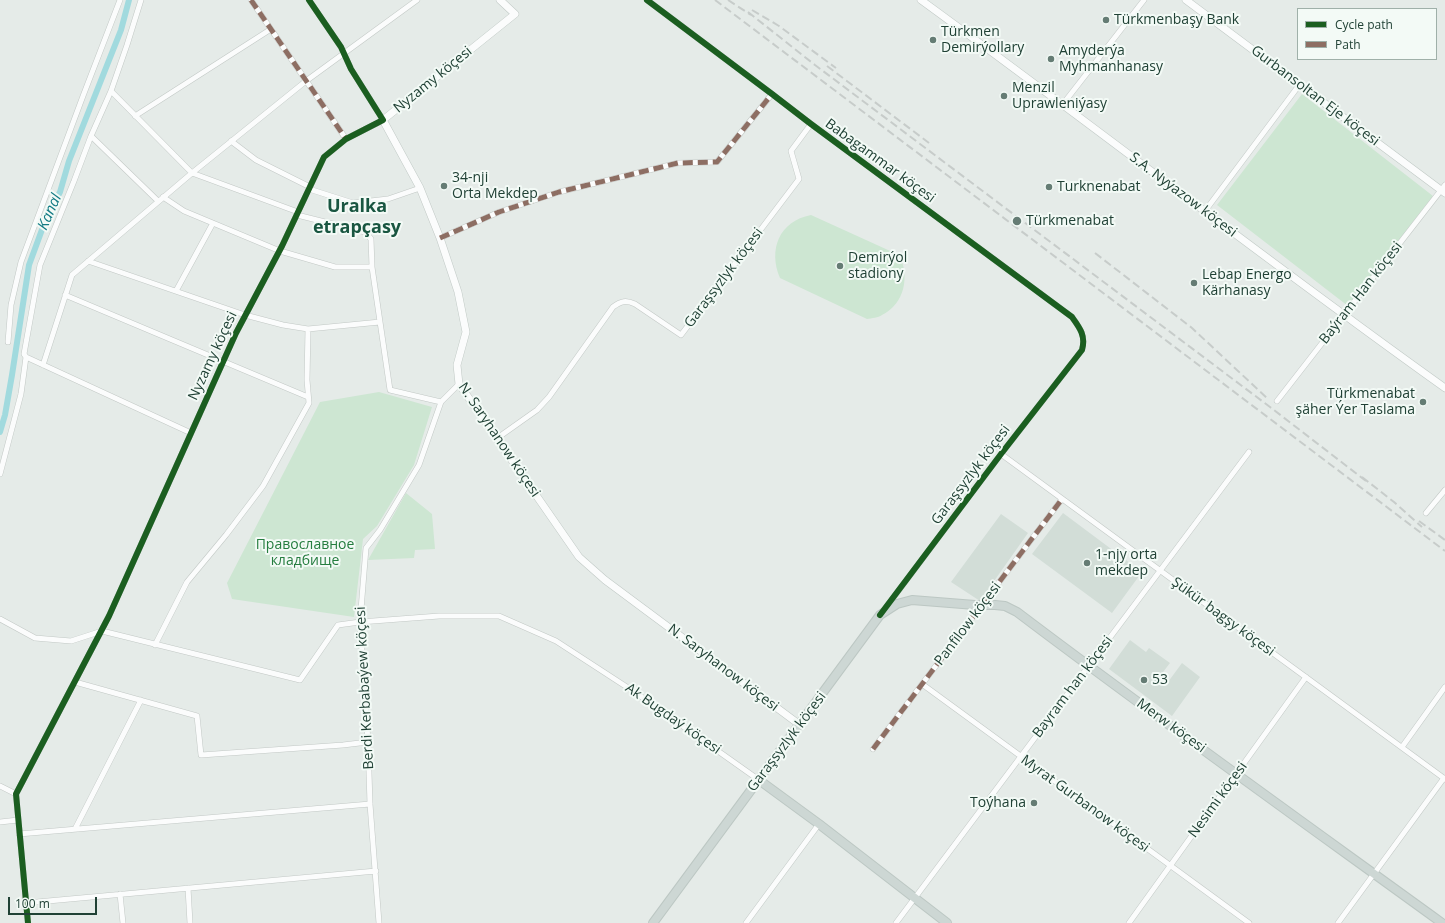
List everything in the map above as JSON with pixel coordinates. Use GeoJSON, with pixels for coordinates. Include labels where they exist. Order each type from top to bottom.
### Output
{"type":"FeatureCollection","features":[{"type":"Feature","properties":{"kind":"main road","name":"Merw köçesi"},"geometry":{"type":"LineString","coordinates":[[880,615],[897,604],[912,600],[1005,606],[1017,612],[1236,774],[1442,923]]}},
{"type":"Feature","properties":{"kind":"main road","name":"Garaşsyzlyk köçesi"},"geometry":{"type":"LineString","coordinates":[[652,923],[880,615]]}},
{"type":"Feature","properties":{"kind":"main road","name":"Ak Bugdaý köçesi"},"geometry":{"type":"LineString","coordinates":[[759,780],[819,824],[947,923]]}},
{"type":"Feature","properties":{"kind":"street"},"geometry":{"type":"LineString","coordinates":[[8,342],[11,305],[21,262],[82,96],[120,0]]}},
{"type":"Feature","properties":{"kind":"street"},"geometry":{"type":"LineString","coordinates":[[0,474],[21,394],[26,357],[24,354],[26,340],[40,265],[91,136],[111,91],[141,0]]}},
{"type":"Feature","properties":{"kind":"street"},"geometry":{"type":"LineString","coordinates":[[251,0],[346,139]]}},
{"type":"Feature","properties":{"kind":"street","name":"N. Saryhanow köçesi"},"geometry":{"type":"LineString","coordinates":[[309,0],[341,47],[351,69],[383,120],[420,188],[440,238],[458,292],[466,332],[457,365],[459,384],[496,439],[579,556],[605,580],[800,725]]}},
{"type":"Feature","properties":{"kind":"street"},"geometry":{"type":"LineString","coordinates":[[43,365],[72,275],[158,201],[306,81],[417,0]]}},
{"type":"Feature","properties":{"kind":"street","name":"Nyzamy köçesi"},"geometry":{"type":"LineString","coordinates":[[16,794],[102,631],[236,332],[280,251],[324,157],[346,139],[383,120],[515,14],[500,0]]}},
{"type":"Feature","properties":{"kind":"street","name":"Babagammar köçesi"},"geometry":{"type":"LineString","coordinates":[[647,0],[811,124],[1072,317],[1080,328],[1084,343],[1082,350]]}},
{"type":"Feature","properties":{"kind":"street","name":"S.A. Nyýazow köçesi"},"geometry":{"type":"LineString","coordinates":[[922,0],[1063,104],[1344,316],[1445,388]]}},
{"type":"Feature","properties":{"kind":"street"},"geometry":{"type":"LineString","coordinates":[[1063,104],[1144,0]]}},
{"type":"Feature","properties":{"kind":"street","name":"Gurbansoltan Eje köçesi"},"geometry":{"type":"LineString","coordinates":[[1186,0],[1444,189]]}},
{"type":"Feature","properties":{"kind":"street"},"geometry":{"type":"LineString","coordinates":[[135,116],[271,29]]}},
{"type":"Feature","properties":{"kind":"street"},"geometry":{"type":"LineString","coordinates":[[1205,211],[1300,84]]}},
{"type":"Feature","properties":{"kind":"street"},"geometry":{"type":"LineString","coordinates":[[111,91],[192,173],[298,213],[365,232],[371,239],[372,267],[390,390],[441,402]]}},
{"type":"Feature","properties":{"kind":"street"},"geometry":{"type":"LineString","coordinates":[[440,238],[499,212],[559,192],[678,163],[717,162],[772,94]]}},
{"type":"Feature","properties":{"kind":"street","name":"Garaşsyzlyk köçesi"},"geometry":{"type":"LineString","coordinates":[[496,439],[536,410],[549,397],[613,307],[620,302],[628,301],[635,304],[681,335],[799,179],[791,151],[811,124]]}},
{"type":"Feature","properties":{"kind":"street"},"geometry":{"type":"LineString","coordinates":[[91,136],[158,201]]}},
{"type":"Feature","properties":{"kind":"street"},"geometry":{"type":"LineString","coordinates":[[231,142],[256,160],[310,188],[353,203],[388,199],[420,188]]}},
{"type":"Feature","properties":{"kind":"street","name":"Baýram Han köçesi"},"geometry":{"type":"LineString","coordinates":[[1277,401],[1444,189]]}},
{"type":"Feature","properties":{"kind":"street"},"geometry":{"type":"LineString","coordinates":[[163,197],[184,211],[280,251],[335,267],[372,267]]}},
{"type":"Feature","properties":{"kind":"street"},"geometry":{"type":"LineString","coordinates":[[176,291],[213,223]]}},
{"type":"Feature","properties":{"kind":"street"},"geometry":{"type":"LineString","coordinates":[[88,261],[245,315],[308,329],[380,322]]}},
{"type":"Feature","properties":{"kind":"street"},"geometry":{"type":"LineString","coordinates":[[65,295],[308,397]]}},
{"type":"Feature","properties":{"kind":"street"},"geometry":{"type":"LineString","coordinates":[[0,619],[35,638],[71,641],[102,631],[155,645],[187,582],[226,535],[263,486],[309,403],[307,380],[308,329]]}},
{"type":"Feature","properties":{"kind":"street","name":"Garaşsyzlyk köçesi"},"geometry":{"type":"LineString","coordinates":[[880,615],[1001,454],[1082,350]]}},
{"type":"Feature","properties":{"kind":"street"},"geometry":{"type":"LineString","coordinates":[[26,357],[191,432]]}},
{"type":"Feature","properties":{"kind":"street","name":"Berdi Kerbabaýew köçesi"},"geometry":{"type":"LineString","coordinates":[[380,923],[370,804],[368,742],[360,622],[366,548],[380,530],[419,465],[441,402],[459,384]]}},
{"type":"Feature","properties":{"kind":"street","name":"Bayram han köçesi"},"geometry":{"type":"LineString","coordinates":[[896,923],[1249,452]]}},
{"type":"Feature","properties":{"kind":"street","name":"Şükür bagşy köçesi"},"geometry":{"type":"LineString","coordinates":[[1001,454],[1445,778]]}},
{"type":"Feature","properties":{"kind":"street"},"geometry":{"type":"LineString","coordinates":[[1426,513],[1445,490]]}},
{"type":"Feature","properties":{"kind":"street","name":"Panfilow köçesi"},"geometry":{"type":"LineString","coordinates":[[873,749],[1062,499]]}},
{"type":"Feature","properties":{"kind":"street","name":"Ak Bugdaý köçesi"},"geometry":{"type":"LineString","coordinates":[[155,645],[300,680],[338,624],[439,616],[499,616],[556,641],[636,693],[759,780]]}},
{"type":"Feature","properties":{"kind":"street","name":"Nesimi köçesi"},"geometry":{"type":"LineString","coordinates":[[1129,923],[1306,678]]}},
{"type":"Feature","properties":{"kind":"street"},"geometry":{"type":"LineString","coordinates":[[75,682],[197,716],[200,755],[368,742]]}},
{"type":"Feature","properties":{"kind":"street","name":"Myrat Gurbanow köçesi"},"geometry":{"type":"LineString","coordinates":[[922,684],[1249,923]]}},
{"type":"Feature","properties":{"kind":"street"},"geometry":{"type":"LineString","coordinates":[[1402,747],[1445,688]]}},
{"type":"Feature","properties":{"kind":"street"},"geometry":{"type":"LineString","coordinates":[[76,829],[141,700]]}},
{"type":"Feature","properties":{"kind":"street"},"geometry":{"type":"LineString","coordinates":[[1338,923],[1445,778]]}},
{"type":"Feature","properties":{"kind":"street"},"geometry":{"type":"LineString","coordinates":[[0,786],[16,794],[28,923]]}},
{"type":"Feature","properties":{"kind":"street"},"geometry":{"type":"LineString","coordinates":[[19,834],[370,804]]}},
{"type":"Feature","properties":{"kind":"street"},"geometry":{"type":"LineString","coordinates":[[0,822],[18,820]]}},
{"type":"Feature","properties":{"kind":"street"},"geometry":{"type":"LineString","coordinates":[[746,923],[819,824]]}},
{"type":"Feature","properties":{"kind":"street"},"geometry":{"type":"LineString","coordinates":[[26,903],[376,871]]}},
{"type":"Feature","properties":{"kind":"street"},"geometry":{"type":"LineString","coordinates":[[188,888],[190,923]]}},
{"type":"Feature","properties":{"kind":"street"},"geometry":{"type":"LineString","coordinates":[[120,894],[122,923]]}},
{"type":"Feature","properties":{"kind":"shaded area","name":"1-njy orta mekdep"},"geometry":{"type":"Polygon","coordinates":[[[1063,513],[1142,572],[1112,613],[1032,554],[1063,513]]]}},
{"type":"Feature","properties":{"kind":"shaded area"},"geometry":{"type":"Polygon","coordinates":[[[1001,514],[1028,533],[980,601],[951,582],[1001,514]]]}},
{"type":"Feature","properties":{"kind":"shaded area","name":"53"},"geometry":{"type":"Polygon","coordinates":[[[1130,640],[1146,652],[1149,648],[1170,663],[1160,676],[1168,682],[1182,663],[1200,677],[1172,716],[1109,669],[1130,640]]]}},
{"type":"Feature","properties":{"kind":"green space"},"geometry":{"type":"Polygon","coordinates":[[[1302,94],[1433,196],[1348,306],[1217,205],[1302,94]]]}},
{"type":"Feature","properties":{"kind":"green space","name":"Demirýol stadiony"},"geometry":{"type":"Polygon","coordinates":[[[811,215],[899,255],[905,280],[896,304],[890,310],[879,317],[867,319],[780,278],[775,257],[779,238],[791,223],[800,218],[811,215]]]}},
{"type":"Feature","properties":{"kind":"green space","name":"Православное кладбище"},"geometry":{"type":"Polygon","coordinates":[[[379,392],[432,407],[414,465],[377,526],[363,539],[354,617],[232,599],[227,583],[320,402],[379,392]]]}},
{"type":"Feature","properties":{"kind":"green space"},"geometry":{"type":"Polygon","coordinates":[[[406,493],[432,514],[435,549],[415,550],[414,558],[368,560],[406,493]]]}},
{"type":"Feature","properties":{"kind":"waterway","name":"Kanal"},"geometry":{"type":"LineString","coordinates":[[0,432],[5,415],[12,375],[29,265],[47,216],[60,192],[69,161],[121,30],[129,0]]}},
{"type":"Feature","properties":{"kind":"railway"},"geometry":{"type":"LineString","coordinates":[[715,0],[1445,551]]}},
{"type":"Feature","properties":{"kind":"railway"},"geometry":{"type":"LineString","coordinates":[[728,0],[751,15]]}},
{"type":"Feature","properties":{"kind":"railway"},"geometry":{"type":"LineString","coordinates":[[752,10],[779,26],[836,68]]}},
{"type":"Feature","properties":{"kind":"railway"},"geometry":{"type":"LineString","coordinates":[[748,12],[815,65],[1270,407],[1366,481]]}},
{"type":"Feature","properties":{"kind":"railway"},"geometry":{"type":"LineString","coordinates":[[827,66],[929,143]]}},
{"type":"Feature","properties":{"kind":"railway"},"geometry":{"type":"LineString","coordinates":[[1095,253],[1192,328],[1268,399]]}},
{"type":"Feature","properties":{"kind":"railway"},"geometry":{"type":"LineString","coordinates":[[1362,477],[1394,502],[1422,527]]}},
{"type":"Feature","properties":{"kind":"railway"},"geometry":{"type":"LineString","coordinates":[[1419,521],[1445,540]]}},
{"type":"Feature","properties":{"kind":"marked path"},"geometry":{"type":"LineString","coordinates":[[251,0],[346,139]]}},
{"type":"Feature","properties":{"kind":"marked path"},"geometry":{"type":"LineString","coordinates":[[440,238],[499,212],[559,192],[678,163],[717,162],[772,94],[774,95]]}},
{"type":"Feature","properties":{"kind":"marked path"},"geometry":{"type":"LineString","coordinates":[[873,749],[1062,499]]}},
{"type":"Feature","properties":{"kind":"cycle path"},"geometry":{"type":"LineString","coordinates":[[28,923],[16,794],[109,616],[236,333],[282,246],[324,157],[346,139],[383,120],[351,69],[341,47],[309,0]]}},
{"type":"Feature","properties":{"kind":"cycle path"},"geometry":{"type":"LineString","coordinates":[[647,0],[811,124],[1072,317],[1082,332],[1082,350],[1001,454],[880,615]]}},
{"type":"Feature","properties":{"kind":"place","name":"Türkmenbaşy Bank"},"geometry":{"type":"Point","coordinates":[1106,20]}},
{"type":"Feature","properties":{"kind":"place","name":"Türkmen Demirýollary"},"geometry":{"type":"Point","coordinates":[933,40]}},
{"type":"Feature","properties":{"kind":"place","name":"Amyderýa Myhmanhanasy"},"geometry":{"type":"Point","coordinates":[1051,59]}},
{"type":"Feature","properties":{"kind":"place","name":"Menzil Uprawleniýasy"},"geometry":{"type":"Point","coordinates":[1004,96]}},
{"type":"Feature","properties":{"kind":"place","name":"34-nji Orta Mekdep"},"geometry":{"type":"Point","coordinates":[444,186]}},
{"type":"Feature","properties":{"kind":"place","name":"Turknenabat"},"geometry":{"type":"Point","coordinates":[1049,187]}},
{"type":"Feature","properties":{"kind":"place","name":"Türkmenabat"},"geometry":{"type":"Point","coordinates":[1017,221]}},
{"type":"Feature","properties":{"kind":"place","name":"Demirýol stadiony"},"geometry":{"type":"Point","coordinates":[840,266]}},
{"type":"Feature","properties":{"kind":"place","name":"Lebap Energo Kärhanasy"},"geometry":{"type":"Point","coordinates":[1194,283]}},
{"type":"Feature","properties":{"kind":"place","name":"Türkmenabat şäher Ýer Taslama"},"geometry":{"type":"Point","coordinates":[1423,402]}},
{"type":"Feature","properties":{"kind":"place","name":"1-njy orta mekdep"},"geometry":{"type":"Point","coordinates":[1087,563]}},
{"type":"Feature","properties":{"kind":"place","name":"53"},"geometry":{"type":"Point","coordinates":[1144,680]}},
{"type":"Feature","properties":{"kind":"place","name":"Toýhana"},"geometry":{"type":"Point","coordinates":[1034,803]}},
{"type":"Feature","properties":{"kind":"district","name":"Uralka etrapçasy"},"geometry":{"type":"Point","coordinates":[357,217]}}]}
